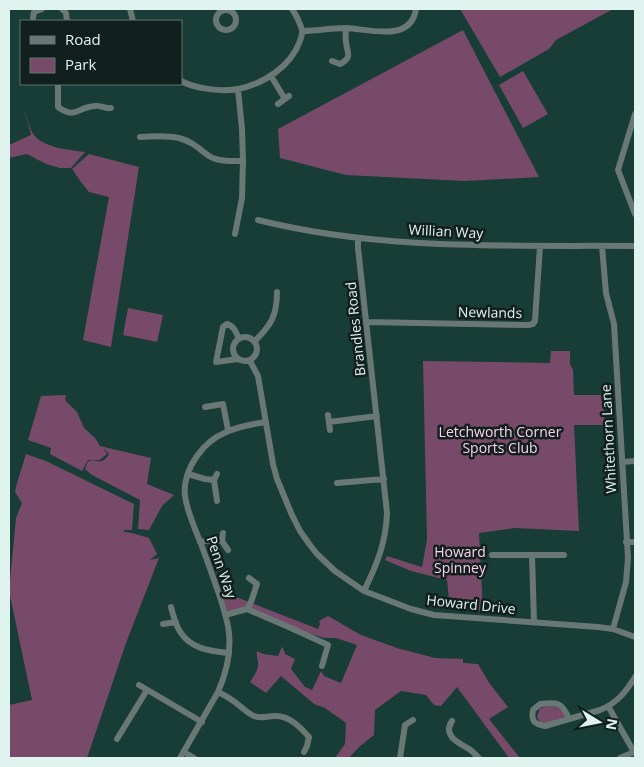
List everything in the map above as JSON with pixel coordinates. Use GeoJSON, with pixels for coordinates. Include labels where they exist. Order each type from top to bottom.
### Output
{"type":"FeatureCollection","features":[{"type":"Feature","properties":{"kind":"street"},"geometry":{"type":"LineString","coordinates":[[32,13],[42,9]]}},
{"type":"Feature","properties":{"kind":"street"},"geometry":{"type":"LineString","coordinates":[[182,81],[199,87],[238,89],[256,84],[271,76],[288,62],[296,51],[302,31],[292,9]]}},
{"type":"Feature","properties":{"kind":"street"},"geometry":{"type":"LineString","coordinates":[[302,31],[346,28],[394,32],[412,22],[416,9]]}},
{"type":"Feature","properties":{"kind":"street"},"geometry":{"type":"LineString","coordinates":[[332,61],[339,67],[346,60],[348,54],[346,28]]}},
{"type":"Feature","properties":{"kind":"street"},"geometry":{"type":"LineString","coordinates":[[271,76],[287,97],[278,104]]}},
{"type":"Feature","properties":{"kind":"street"},"geometry":{"type":"LineString","coordinates":[[58,85],[58,107],[66,113],[72,113],[93,106],[100,106],[106,110]]}},
{"type":"Feature","properties":{"kind":"street"},"geometry":{"type":"LineString","coordinates":[[235,234],[242,198],[243,161],[238,89]]}},
{"type":"Feature","properties":{"kind":"street"},"geometry":{"type":"LineString","coordinates":[[635,114],[632,138],[618,170],[635,214]]}},
{"type":"Feature","properties":{"kind":"street"},"geometry":{"type":"LineString","coordinates":[[140,137],[149,140],[170,136],[196,145],[209,156],[216,159],[243,161]]}},
{"type":"Feature","properties":{"kind":"street","name":"Willian Way"},"geometry":{"type":"LineString","coordinates":[[258,220],[299,230],[358,238],[461,245],[635,246]]}},
{"type":"Feature","properties":{"kind":"street","name":"Brandles Road"},"geometry":{"type":"LineString","coordinates":[[358,238],[387,513],[379,559],[364,592]]}},
{"type":"Feature","properties":{"kind":"street","name":"Newlands"},"geometry":{"type":"LineString","coordinates":[[366,322],[533,324],[535,321],[540,246]]}},
{"type":"Feature","properties":{"kind":"street","name":"Whitethorn Lane"},"geometry":{"type":"LineString","coordinates":[[602,246],[606,293],[614,324],[628,569],[613,629]]}},
{"type":"Feature","properties":{"kind":"street"},"geometry":{"type":"LineString","coordinates":[[255,341],[264,331],[276,311],[277,292]]}},
{"type":"Feature","properties":{"kind":"street"},"geometry":{"type":"LineString","coordinates":[[238,359],[216,362],[223,327],[227,324],[231,325],[239,339]]}},
{"type":"Feature","properties":{"kind":"street"},"geometry":{"type":"LineString","coordinates":[[248,337],[255,341],[257,353],[250,361],[244,362],[235,356],[233,351],[235,343],[239,339],[248,337]]}},
{"type":"Feature","properties":{"kind":"street","name":"Howard Drive"},"geometry":{"type":"LineString","coordinates":[[250,361],[258,376],[277,479],[285,501],[300,531],[317,554],[364,592],[434,615],[591,626],[613,629],[635,637]]}},
{"type":"Feature","properties":{"kind":"street"},"geometry":{"type":"LineString","coordinates":[[205,408],[223,404],[228,430]]}},
{"type":"Feature","properties":{"kind":"street"},"geometry":{"type":"LineString","coordinates":[[330,430],[328,418],[377,416]]}},
{"type":"Feature","properties":{"kind":"street","name":"Penn Way"},"geometry":{"type":"LineString","coordinates":[[182,755],[218,692],[226,673],[229,654],[229,633],[225,615],[191,520],[185,496],[188,474],[201,450],[228,430],[266,422]]}},
{"type":"Feature","properties":{"kind":"street"},"geometry":{"type":"LineString","coordinates":[[622,462],[635,461]]}},
{"type":"Feature","properties":{"kind":"street"},"geometry":{"type":"LineString","coordinates":[[188,474],[205,479],[216,477],[217,501]]}},
{"type":"Feature","properties":{"kind":"street"},"geometry":{"type":"LineString","coordinates":[[337,483],[384,479]]}},
{"type":"Feature","properties":{"kind":"street"},"geometry":{"type":"LineString","coordinates":[[346,482],[347,491]]}},
{"type":"Feature","properties":{"kind":"street"},"geometry":{"type":"LineString","coordinates":[[223,533],[222,541],[228,550]]}},
{"type":"Feature","properties":{"kind":"street"},"geometry":{"type":"LineString","coordinates":[[200,542],[222,541]]}},
{"type":"Feature","properties":{"kind":"street"},"geometry":{"type":"LineString","coordinates":[[626,542],[635,542]]}},
{"type":"Feature","properties":{"kind":"street"},"geometry":{"type":"LineString","coordinates":[[492,554],[564,555]]}},
{"type":"Feature","properties":{"kind":"street"},"geometry":{"type":"LineString","coordinates":[[532,554],[534,622]]}},
{"type":"Feature","properties":{"kind":"street"},"geometry":{"type":"LineString","coordinates":[[248,610],[257,584],[249,578]]}},
{"type":"Feature","properties":{"kind":"street"},"geometry":{"type":"LineString","coordinates":[[171,607],[179,631],[191,644],[208,651],[229,654]]}},
{"type":"Feature","properties":{"kind":"street"},"geometry":{"type":"LineString","coordinates":[[225,615],[248,610],[328,645],[322,666]]}},
{"type":"Feature","properties":{"kind":"street"},"geometry":{"type":"LineString","coordinates":[[164,624],[176,622]]}},
{"type":"Feature","properties":{"kind":"street"},"geometry":{"type":"LineString","coordinates":[[568,719],[561,705],[540,704],[533,710],[532,717],[539,725],[545,726],[568,719],[608,706],[617,701],[635,677]]}},
{"type":"Feature","properties":{"kind":"street"},"geometry":{"type":"LineString","coordinates":[[139,685],[202,722]]}},
{"type":"Feature","properties":{"kind":"street"},"geometry":{"type":"LineString","coordinates":[[117,739],[147,690]]}},
{"type":"Feature","properties":{"kind":"street"},"geometry":{"type":"LineString","coordinates":[[218,692],[257,717],[284,716],[292,721],[309,738],[304,752]]}},
{"type":"Feature","properties":{"kind":"street"},"geometry":{"type":"LineString","coordinates":[[608,706],[634,751],[620,758]]}},
{"type":"Feature","properties":{"kind":"street"},"geometry":{"type":"LineString","coordinates":[[400,758],[405,725],[413,720]]}},
{"type":"Feature","properties":{"kind":"street"},"geometry":{"type":"LineString","coordinates":[[452,721],[449,729],[453,738],[470,749],[479,758]]}},
{"type":"Feature","properties":{"kind":"street"},"geometry":{"type":"LineString","coordinates":[[123,730],[130,734]]}},
{"type":"Feature","properties":{"kind":"street"},"geometry":{"type":"LineString","coordinates":[[182,755],[194,758]]}},
{"type":"Feature","properties":{"kind":"green space"},"geometry":{"type":"Polygon","coordinates":[[[460,9],[613,9],[556,40],[549,49],[500,77],[460,9]]]}},
{"type":"Feature","properties":{"kind":"green space"},"geometry":{"type":"Polygon","coordinates":[[[463,30],[539,177],[465,181],[346,175],[280,158],[278,129],[463,30]]]}},
{"type":"Feature","properties":{"kind":"green space"},"geometry":{"type":"Polygon","coordinates":[[[523,71],[548,114],[523,128],[499,85],[523,71]]]}},
{"type":"Feature","properties":{"kind":"green space"},"geometry":{"type":"Polygon","coordinates":[[[24,110],[31,130],[38,139],[58,148],[85,152],[71,168],[60,168],[46,164],[27,154],[9,158],[9,145],[31,135],[24,110]]]}},
{"type":"Feature","properties":{"kind":"green space"},"geometry":{"type":"Polygon","coordinates":[[[89,154],[139,167],[111,347],[83,340],[109,197],[89,192],[72,169],[89,154]]]}},
{"type":"Feature","properties":{"kind":"green space"},"geometry":{"type":"Polygon","coordinates":[[[128,308],[163,315],[157,342],[123,335],[128,308]]]}},
{"type":"Feature","properties":{"kind":"green space","name":"Letchworth Corner Sports Club"},"geometry":{"type":"Polygon","coordinates":[[[551,351],[570,351],[574,395],[605,395],[604,425],[574,425],[579,531],[515,528],[479,533],[483,611],[450,609],[447,580],[411,571],[385,560],[387,556],[422,567],[427,540],[423,361],[550,363],[551,351]]]}},
{"type":"Feature","properties":{"kind":"green space"},"geometry":{"type":"Polygon","coordinates":[[[66,395],[65,400],[77,412],[84,428],[95,438],[100,446],[151,458],[147,484],[174,495],[162,506],[149,530],[138,529],[140,500],[92,475],[85,469],[87,463],[92,460],[88,460],[82,471],[50,454],[51,448],[28,440],[41,396],[66,395]],[[103,448],[107,454],[100,460],[92,460],[101,461],[106,458],[109,454],[103,448]]]}},
{"type":"Feature","properties":{"kind":"green space"},"geometry":{"type":"Polygon","coordinates":[[[26,454],[46,461],[134,504],[132,530],[124,530],[124,532],[149,538],[157,554],[150,560],[159,558],[126,643],[87,758],[9,758],[9,705],[32,700],[9,591],[16,518],[22,503],[15,492],[26,454]]]}},
{"type":"Feature","properties":{"kind":"green space"},"geometry":{"type":"Polygon","coordinates":[[[221,591],[318,629],[319,621],[328,616],[361,635],[397,648],[435,658],[463,659],[463,663],[478,664],[490,684],[508,707],[489,719],[520,758],[509,758],[457,687],[441,706],[434,705],[426,695],[401,691],[375,710],[374,735],[349,758],[335,758],[345,744],[346,723],[325,708],[314,704],[281,676],[266,693],[250,682],[258,668],[257,651],[263,654],[278,656],[282,647],[285,654],[295,659],[291,669],[305,687],[312,690],[321,671],[324,676],[341,683],[357,645],[336,638],[324,638],[245,608],[228,612],[221,591]]]}},
{"type":"Feature","properties":{"kind":"green space"},"geometry":{"type":"Polygon","coordinates":[[[558,707],[565,717],[544,724],[540,722],[537,717],[540,708],[558,707]]]}},
{"type":"Feature","properties":{"kind":"park label","name":"Howard Spinney"},"geometry":{"type":"Point","coordinates":[460,560]}}]}
